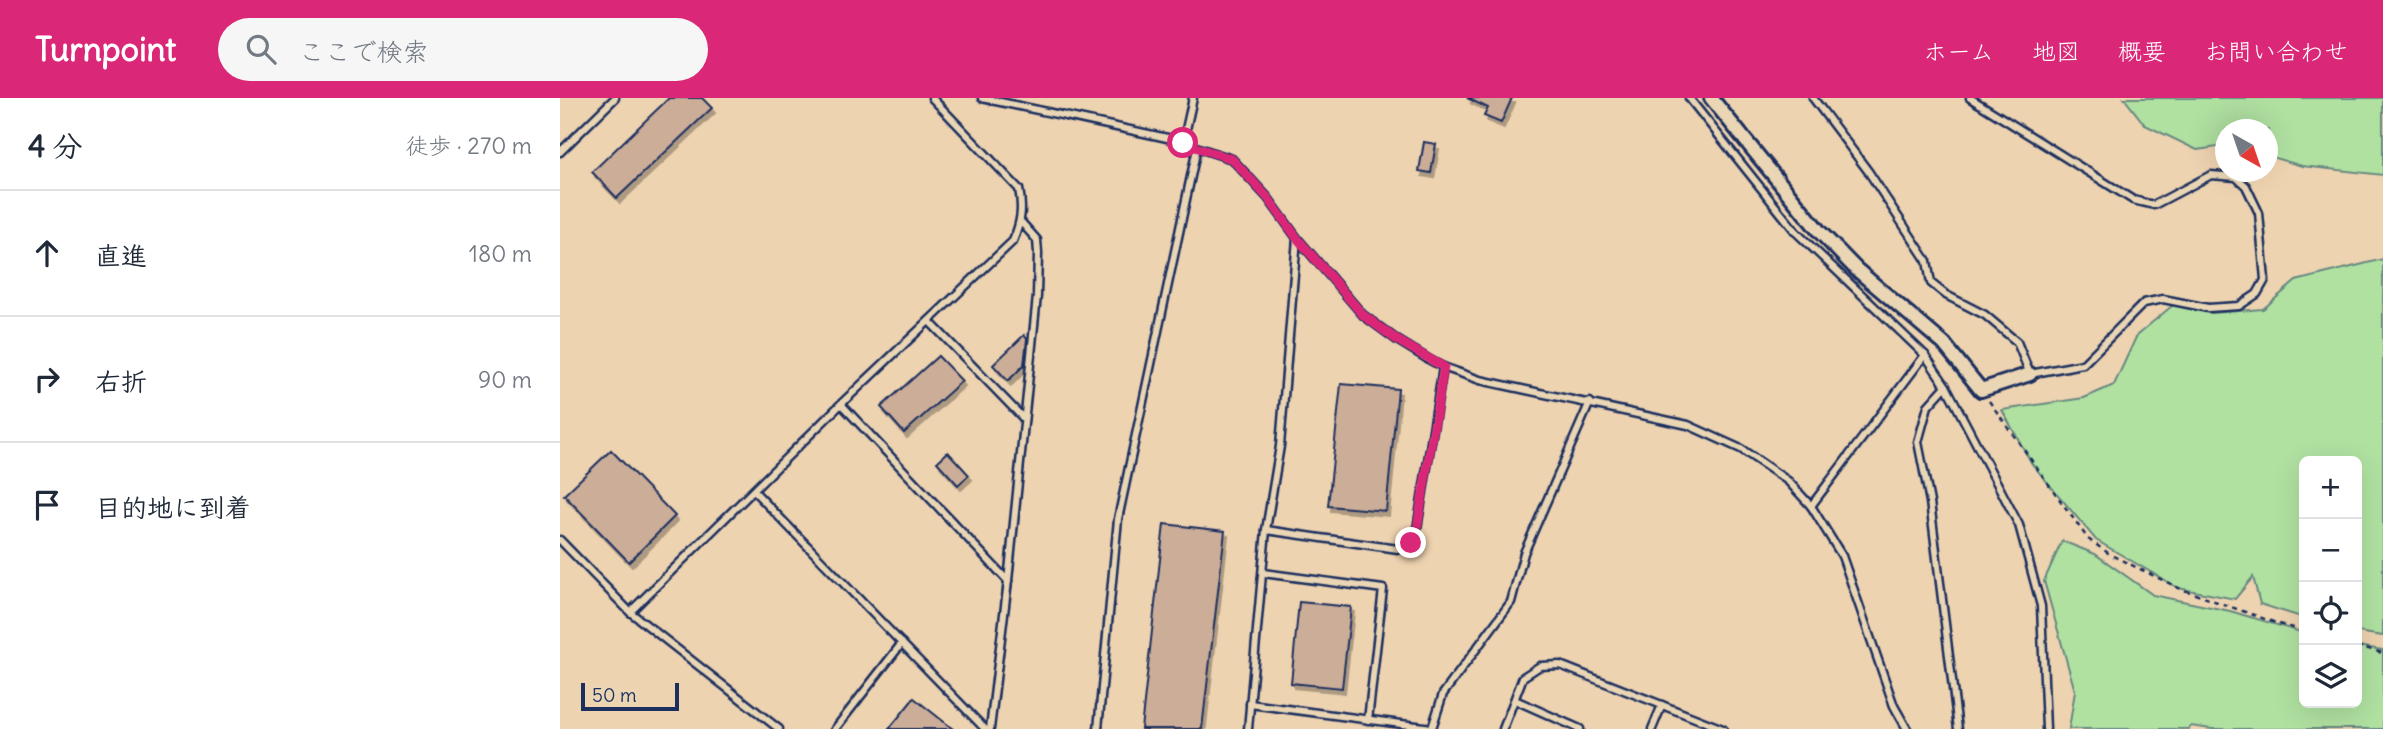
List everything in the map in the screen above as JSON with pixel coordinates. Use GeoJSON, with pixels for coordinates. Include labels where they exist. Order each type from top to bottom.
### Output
{"type":"FeatureCollection","features":[{"type":"Feature","properties":{"kind":"street"},"geometry":{"type":"LineString","coordinates":[[1711,98],[1819,231],[1856,269],[1944,344],[1981,390],[2030,374]]}},
{"type":"Feature","properties":{"kind":"lane"},"geometry":{"type":"LineString","coordinates":[[560,152],[615,98]]}},
{"type":"Feature","properties":{"kind":"lane"},"geometry":{"type":"LineString","coordinates":[[630,612],[841,404],[1013,241],[1021,222],[1023,207],[1019,189],[932,98]]}},
{"type":"Feature","properties":{"kind":"lane"},"geometry":{"type":"LineString","coordinates":[[982,98],[1183,143],[1232,159],[1268,198],[1297,238],[1363,315],[1397,340],[1444,367],[1480,380],[1688,425],[1741,449],[1788,481],[1811,506],[1842,556],[1894,706],[1907,729]]}},
{"type":"Feature","properties":{"kind":"lane"},"geometry":{"type":"LineString","coordinates":[[1183,143],[1193,98]]}},
{"type":"Feature","properties":{"kind":"lane"},"geometry":{"type":"LineString","coordinates":[[1689,98],[1796,232],[1925,355],[1946,386],[2018,525],[2041,606],[2046,729]]}},
{"type":"Feature","properties":{"kind":"lane"},"geometry":{"type":"LineString","coordinates":[[1813,98],[1868,171],[1927,261],[1931,283],[1946,295],[1985,315],[2017,342],[2030,374],[2083,364],[2144,303],[2163,299],[2208,308],[2239,306],[2257,294],[2265,280],[2259,213],[2246,186],[2236,177],[2211,175],[2154,205],[2133,200],[1970,98]]}},
{"type":"Feature","properties":{"kind":"lane"},"geometry":{"type":"LineString","coordinates":[[1098,729],[1118,519],[1197,148]]}},
{"type":"Feature","properties":{"kind":"lane"},"geometry":{"type":"LineString","coordinates":[[990,729],[1037,296],[1037,240],[1021,222]]}},
{"type":"Feature","properties":{"kind":"lane"},"geometry":{"type":"LineString","coordinates":[[1248,729],[1266,530],[1279,446],[1297,238]]}},
{"type":"Feature","properties":{"kind":"lane"},"geometry":{"type":"LineString","coordinates":[[929,321],[1024,419]]}},
{"type":"Feature","properties":{"kind":"lane"},"geometry":{"type":"LineString","coordinates":[[1811,506],[1925,355]]}},
{"type":"Feature","properties":{"kind":"lane"},"geometry":{"type":"LineString","coordinates":[[1266,530],[1398,549],[1411,543],[1417,529],[1444,367]]}},
{"type":"Feature","properties":{"kind":"lane"},"geometry":{"type":"LineString","coordinates":[[1946,386],[1928,406],[1918,442],[1930,502],[1958,729]]}},
{"type":"Feature","properties":{"kind":"lane"},"geometry":{"type":"LineString","coordinates":[[1250,704],[1432,728],[1443,694],[1511,602],[1524,553],[1590,402]]}},
{"type":"Feature","properties":{"kind":"lane"},"geometry":{"type":"LineString","coordinates":[[841,404],[1008,581]]}},
{"type":"Feature","properties":{"kind":"lane"},"geometry":{"type":"LineString","coordinates":[[754,491],[985,729]]}},
{"type":"Feature","properties":{"kind":"lane"},"geometry":{"type":"LineString","coordinates":[[560,540],[630,612],[779,729]]}},
{"type":"Feature","properties":{"kind":"lane"},"geometry":{"type":"LineString","coordinates":[[1262,573],[1383,589],[1368,720]]}},
{"type":"Feature","properties":{"kind":"lane"},"geometry":{"type":"LineString","coordinates":[[835,729],[902,643]]}},
{"type":"Feature","properties":{"kind":"lane"},"geometry":{"type":"LineString","coordinates":[[1503,729],[1523,677],[1540,666],[1560,665],[1723,729]]}},
{"type":"Feature","properties":{"kind":"lane"},"geometry":{"type":"LineString","coordinates":[[1515,700],[1580,729]]}},
{"type":"Feature","properties":{"kind":"lane"},"geometry":{"type":"LineString","coordinates":[[1652,729],[1662,705]]}},
{"type":"Feature","properties":{"kind":"path"},"geometry":{"type":"LineString","coordinates":[[1981,390],[2088,539],[2111,555],[2181,589],[2299,630]]}},
{"type":"Feature","properties":{"kind":"path"},"geometry":{"type":"LineString","coordinates":[[2362,647],[2383,653]]}},
{"type":"Feature","properties":{"kind":"green space"},"geometry":{"type":"Polygon","coordinates":[[[2124,98],[2383,98],[2383,175],[2302,166],[2278,159],[2278,119],[2215,119],[2215,147],[2197,150],[2145,125],[2124,98]]]}},
{"type":"Feature","properties":{"kind":"green space"},"geometry":{"type":"Polygon","coordinates":[[[2383,259],[2383,636],[2362,633],[2362,456],[2299,456],[2299,616],[2260,604],[2253,577],[2235,599],[2178,588],[2096,540],[2032,464],[2002,410],[2084,398],[2114,385],[2137,335],[2173,305],[2212,313],[2263,309],[2296,281],[2383,259]]]}},
{"type":"Feature","properties":{"kind":"green space"},"geometry":{"type":"Polygon","coordinates":[[[2062,541],[2095,554],[2153,595],[2230,611],[2299,632],[2299,708],[2362,708],[2362,647],[2383,650],[2383,729],[2211,729],[2191,726],[2189,729],[2069,729],[2075,691],[2044,581],[2062,541]]]}},
{"type":"Feature","properties":{"kind":"building"},"geometry":{"type":"Polygon","coordinates":[[[669,98],[702,98],[712,108],[617,198],[592,172],[669,98]]]}},
{"type":"Feature","properties":{"kind":"building"},"geometry":{"type":"Polygon","coordinates":[[[1467,98],[1512,98],[1501,123],[1484,116],[1488,108],[1467,98]]]}},
{"type":"Feature","properties":{"kind":"building"},"geometry":{"type":"Polygon","coordinates":[[[1424,142],[1436,144],[1431,173],[1419,171],[1424,142]]]}},
{"type":"Feature","properties":{"kind":"building"},"geometry":{"type":"Polygon","coordinates":[[[1024,335],[1027,339],[1024,365],[1008,381],[993,365],[1024,335]]]}},
{"type":"Feature","properties":{"kind":"building"},"geometry":{"type":"Polygon","coordinates":[[[938,356],[962,381],[904,433],[881,407],[938,356]]]}},
{"type":"Feature","properties":{"kind":"building"},"geometry":{"type":"Polygon","coordinates":[[[1341,384],[1398,389],[1386,511],[1328,506],[1341,384]]]}},
{"type":"Feature","properties":{"kind":"building"},"geometry":{"type":"Polygon","coordinates":[[[611,450],[675,516],[629,562],[564,495],[611,450]]]}},
{"type":"Feature","properties":{"kind":"building"},"geometry":{"type":"Polygon","coordinates":[[[948,452],[969,475],[958,485],[937,462],[948,452]]]}},
{"type":"Feature","properties":{"kind":"building"},"geometry":{"type":"Polygon","coordinates":[[[1164,524],[1225,531],[1202,729],[1141,729],[1164,524]]]}},
{"type":"Feature","properties":{"kind":"building"},"geometry":{"type":"Polygon","coordinates":[[[1299,602],[1351,607],[1342,688],[1291,683],[1299,602]]]}},
{"type":"Feature","properties":{"kind":"building"},"geometry":{"type":"Polygon","coordinates":[[[914,698],[953,729],[889,729],[914,698]]]}},
{"type":"Feature","properties":{"kind":"route"},"geometry":{"type":"LineString","coordinates":[[1183,143],[1232,159],[1268,198],[1297,238],[1363,315],[1397,340],[1444,367],[1417,529],[1411,543]]}}]}
